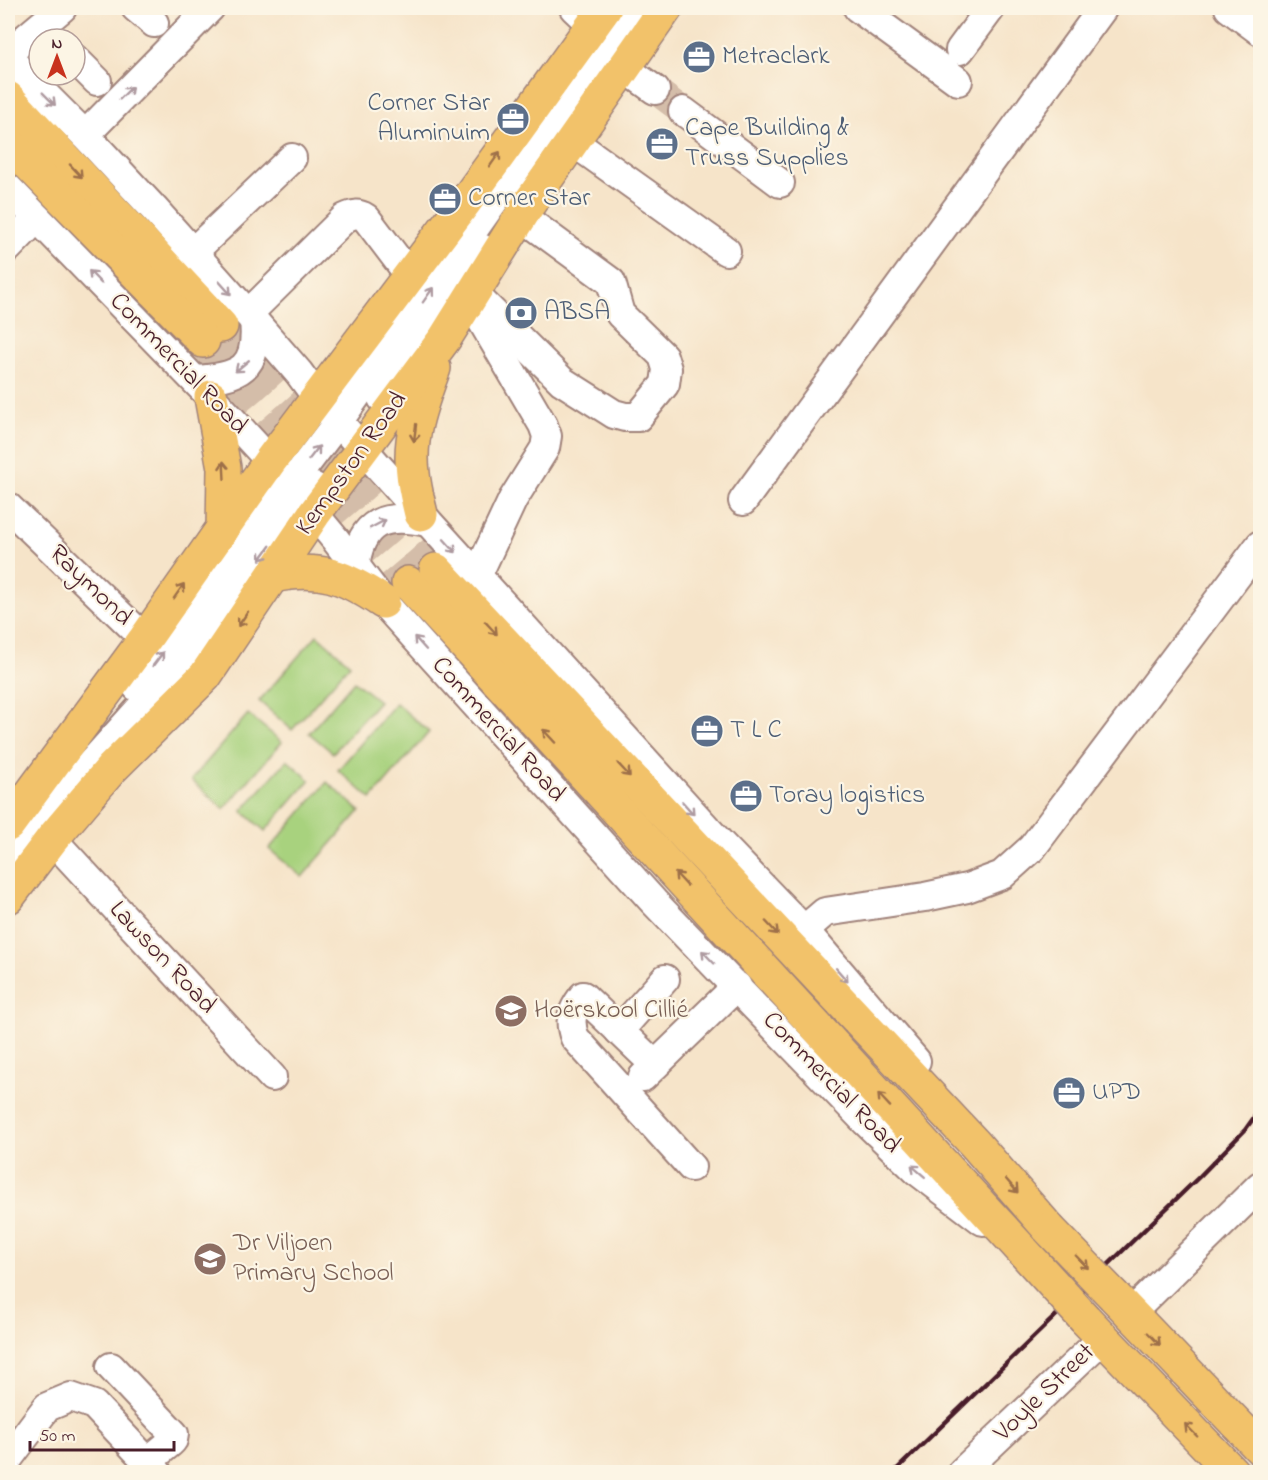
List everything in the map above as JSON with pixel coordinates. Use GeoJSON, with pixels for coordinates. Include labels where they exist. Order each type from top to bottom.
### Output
{"type":"FeatureCollection","features":[{"type":"Feature","properties":{"kind":"main road","name":"Kempston Road"},"geometry":{"type":"LineString","coordinates":[[8,825],[146,639],[223,529],[294,490],[343,427],[445,338],[521,216],[666,8]]}},
{"type":"Feature","properties":{"kind":"main road","name":"Kempston Road"},"geometry":{"type":"LineString","coordinates":[[8,897],[52,839],[112,768],[205,675],[273,576],[294,490],[343,427],[410,276],[590,13]]}},
{"type":"Feature","properties":{"kind":"main road","name":"Commercial Road"},"geometry":{"type":"LineString","coordinates":[[8,98],[232,325]]}},
{"type":"Feature","properties":{"kind":"main road","name":"Commercial Road"},"geometry":{"type":"LineString","coordinates":[[8,143],[232,325]]}},
{"type":"Feature","properties":{"kind":"main road"},"geometry":{"type":"LineString","coordinates":[[424,518],[412,472],[412,453],[416,421],[445,338]]}},
{"type":"Feature","properties":{"kind":"main road"},"geometry":{"type":"LineString","coordinates":[[203,389],[224,468],[223,529]]}},
{"type":"Feature","properties":{"kind":"main road"},"geometry":{"type":"LineString","coordinates":[[273,576],[300,572],[326,573],[356,584],[409,585]]}},
{"type":"Feature","properties":{"kind":"main road","name":"Commercial Road"},"geometry":{"type":"LineString","coordinates":[[409,585],[975,1144],[1049,1228],[1260,1448]]}},
{"type":"Feature","properties":{"kind":"main road","name":"Commercial Road"},"geometry":{"type":"LineString","coordinates":[[409,585],[1094,1329],[1232,1473]]}},
{"type":"Feature","properties":{"kind":"street"},"geometry":{"type":"LineString","coordinates":[[85,135],[210,8]]}},
{"type":"Feature","properties":{"kind":"street"},"geometry":{"type":"LineString","coordinates":[[343,427],[630,8]]}},
{"type":"Feature","properties":{"kind":"street"},"geometry":{"type":"LineString","coordinates":[[343,427],[648,8]]}},
{"type":"Feature","properties":{"kind":"street"},"geometry":{"type":"LineString","coordinates":[[858,8],[958,81]]}},
{"type":"Feature","properties":{"kind":"street"},"geometry":{"type":"LineString","coordinates":[[960,50],[991,8]]}},
{"type":"Feature","properties":{"kind":"street"},"geometry":{"type":"LineString","coordinates":[[742,501],[1103,8]]}},
{"type":"Feature","properties":{"kind":"street"},"geometry":{"type":"LineString","coordinates":[[1229,8],[1260,31]]}},
{"type":"Feature","properties":{"kind":"street"},"geometry":{"type":"LineString","coordinates":[[8,53],[53,24]]}},
{"type":"Feature","properties":{"kind":"street","name":"Commercial Road"},"geometry":{"type":"LineString","coordinates":[[8,58],[85,135],[193,252],[232,325],[299,373],[343,427],[424,518],[720,843],[804,930],[940,1090],[975,1144]]}},
{"type":"Feature","properties":{"kind":"street"},"geometry":{"type":"LineString","coordinates":[[623,67],[655,90]]}},
{"type":"Feature","properties":{"kind":"street"},"geometry":{"type":"LineString","coordinates":[[87,71],[97,81]]}},
{"type":"Feature","properties":{"kind":"street"},"geometry":{"type":"LineString","coordinates":[[683,111],[780,183]]}},
{"type":"Feature","properties":{"kind":"street"},"geometry":{"type":"LineString","coordinates":[[572,141],[726,251]]}},
{"type":"Feature","properties":{"kind":"street"},"geometry":{"type":"LineString","coordinates":[[193,252],[292,158]]}},
{"type":"Feature","properties":{"kind":"street","name":"Commercial Road"},"geometry":{"type":"LineString","coordinates":[[8,188],[203,389],[294,490],[355,567],[409,585],[647,894],[866,1122],[916,1170],[1020,1247]]}},
{"type":"Feature","properties":{"kind":"street"},"geometry":{"type":"LineString","coordinates":[[203,389],[247,364],[255,345],[232,325],[345,218],[353,214],[366,218],[410,276]]}},
{"type":"Feature","properties":{"kind":"street"},"geometry":{"type":"LineString","coordinates":[[471,297],[562,381],[614,414],[638,417],[665,384],[667,369],[663,356],[620,314],[611,282],[521,216]]}},
{"type":"Feature","properties":{"kind":"street"},"geometry":{"type":"LineString","coordinates":[[8,248],[37,218]]}},
{"type":"Feature","properties":{"kind":"street"},"geometry":{"type":"LineString","coordinates":[[471,297],[547,436],[545,448],[513,499],[477,576]]}},
{"type":"Feature","properties":{"kind":"street"},"geometry":{"type":"LineString","coordinates":[[8,855],[294,490]]}},
{"type":"Feature","properties":{"kind":"street"},"geometry":{"type":"LineString","coordinates":[[8,875],[86,770],[203,638],[294,490]]}},
{"type":"Feature","properties":{"kind":"street","name":"Raymond"},"geometry":{"type":"LineString","coordinates":[[8,507],[146,639]]}},
{"type":"Feature","properties":{"kind":"street"},"geometry":{"type":"LineString","coordinates":[[355,567],[362,540],[375,523],[398,518],[424,518]]}},
{"type":"Feature","properties":{"kind":"street"},"geometry":{"type":"LineString","coordinates":[[804,930],[825,912],[925,897],[967,888],[1002,875],[1032,848],[1260,544]]}},
{"type":"Feature","properties":{"kind":"street","name":"Lawson Road"},"geometry":{"type":"LineString","coordinates":[[52,839],[272,1077]]}},
{"type":"Feature","properties":{"kind":"street"},"geometry":{"type":"LineString","coordinates":[[619,1031],[665,979]]}},
{"type":"Feature","properties":{"kind":"street"},"geometry":{"type":"LineString","coordinates":[[626,1093],[737,987]]}},
{"type":"Feature","properties":{"kind":"street"},"geometry":{"type":"LineString","coordinates":[[655,1065],[583,996],[573,1010],[571,1028],[575,1038],[692,1167]]}},
{"type":"Feature","properties":{"kind":"street"},"geometry":{"type":"LineString","coordinates":[[1122,1305],[1260,1186]]}},
{"type":"Feature","properties":{"kind":"street","name":"Voyle Street"},"geometry":{"type":"LineString","coordinates":[[962,1473],[1094,1329]]}},
{"type":"Feature","properties":{"kind":"street"},"geometry":{"type":"LineString","coordinates":[[8,1459],[47,1407],[71,1397],[94,1405],[152,1467],[174,1438],[174,1434],[111,1367]]}},
{"type":"Feature","properties":{"kind":"green space"},"geometry":{"type":"Polygon","coordinates":[[[317,635],[350,664],[292,730],[259,701],[317,635]]]}},
{"type":"Feature","properties":{"kind":"green space"},"geometry":{"type":"Polygon","coordinates":[[[354,681],[379,701],[333,753],[309,733],[354,681]]]}},
{"type":"Feature","properties":{"kind":"green space"},"geometry":{"type":"Polygon","coordinates":[[[396,703],[429,732],[371,799],[338,770],[396,703]]]}},
{"type":"Feature","properties":{"kind":"green space"},"geometry":{"type":"Polygon","coordinates":[[[248,714],[282,742],[224,809],[191,780],[248,714]]]}},
{"type":"Feature","properties":{"kind":"green space"},"geometry":{"type":"Polygon","coordinates":[[[287,760],[310,780],[265,831],[242,811],[287,760]]]}},
{"type":"Feature","properties":{"kind":"green space"},"geometry":{"type":"Polygon","coordinates":[[[327,782],[360,811],[302,877],[269,849],[327,782]]]}},
{"type":"Feature","properties":{"kind":"tunnel"},"geometry":{"type":"LineString","coordinates":[[655,90],[683,111]]}},
{"type":"Feature","properties":{"kind":"tunnel"},"geometry":{"type":"LineString","coordinates":[[221,326],[436,570]]}},
{"type":"Feature","properties":{"kind":"tunnel"},"geometry":{"type":"LineString","coordinates":[[203,341],[408,583]]}},
{"type":"Feature","properties":{"kind":"railway"},"geometry":{"type":"LineString","coordinates":[[894,1472],[1200,1176],[1245,1130],[1260,1109]]}},
{"type":"Feature","properties":{"kind":"place","name":"Metraclark"},"geometry":{"type":"Point","coordinates":[699,57]}},
{"type":"Feature","properties":{"kind":"place","name":"Corner Star Aluminuim"},"geometry":{"type":"Point","coordinates":[513,119]}},
{"type":"Feature","properties":{"kind":"place","name":"Cape Building & Truss Supplies"},"geometry":{"type":"Point","coordinates":[662,144]}},
{"type":"Feature","properties":{"kind":"place","name":"Corner Star"},"geometry":{"type":"Point","coordinates":[445,199]}},
{"type":"Feature","properties":{"kind":"place","name":"ABSA"},"geometry":{"type":"Point","coordinates":[521,313]}},
{"type":"Feature","properties":{"kind":"place","name":"T L C"},"geometry":{"type":"Point","coordinates":[707,731]}},
{"type":"Feature","properties":{"kind":"place","name":"Toray logistics"},"geometry":{"type":"Point","coordinates":[746,796]}},
{"type":"Feature","properties":{"kind":"place","name":"Hoërskool Cillié"},"geometry":{"type":"Point","coordinates":[511,1011]}},
{"type":"Feature","properties":{"kind":"place","name":"UPD"},"geometry":{"type":"Point","coordinates":[1069,1093]}},
{"type":"Feature","properties":{"kind":"place","name":"Dr Viljoen Primary School"},"geometry":{"type":"Point","coordinates":[210,1259]}}]}
